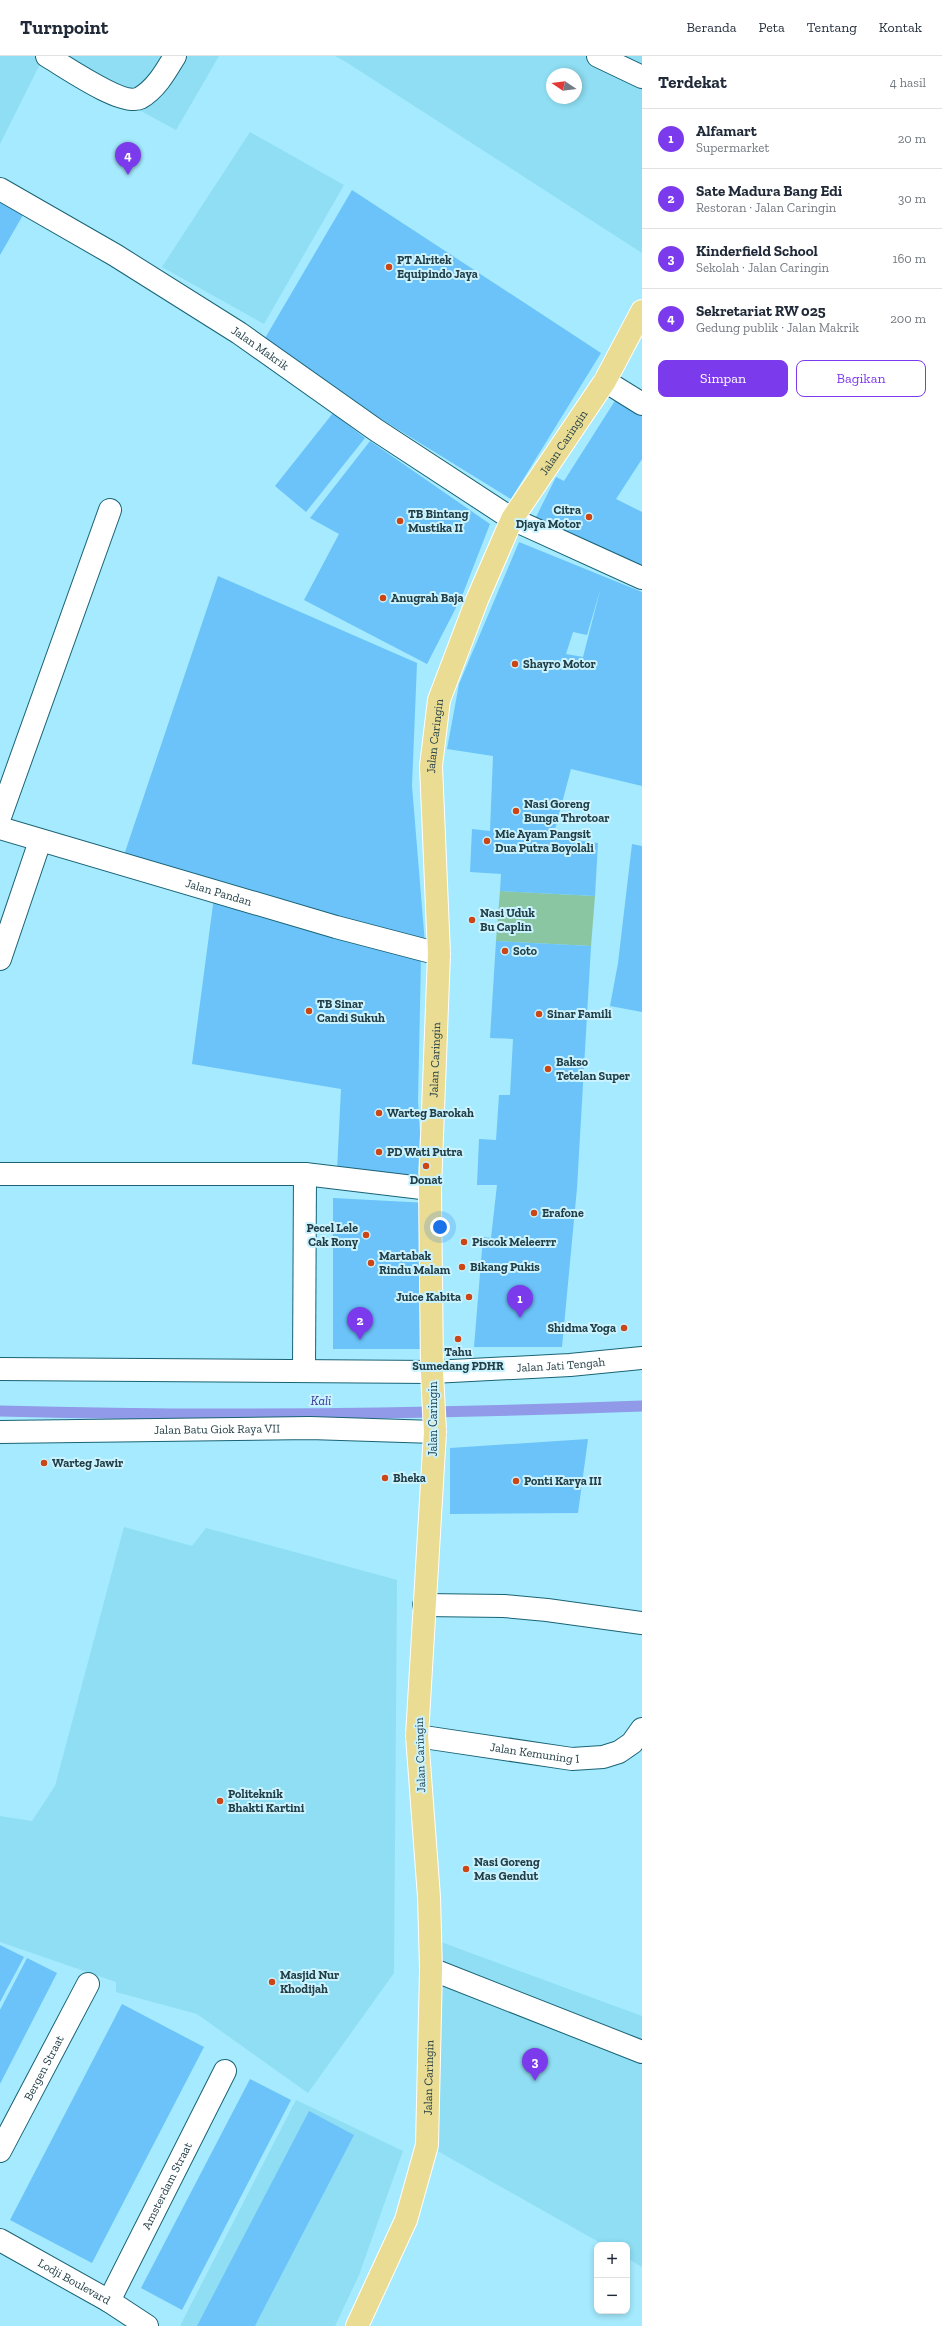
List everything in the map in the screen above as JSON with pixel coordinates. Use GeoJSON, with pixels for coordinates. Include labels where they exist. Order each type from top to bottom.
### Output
{"type":"FeatureCollection","features":[{"type":"Feature","properties":{"kind":"main road","name":"Jalan Caringin"},"geometry":{"type":"LineString","coordinates":[[357,2326],[406,2220],[426,2145],[431,1968],[429,1897],[417,1736],[434,1427],[432,1396],[430,1188],[439,954],[431,766],[439,700],[476,600],[512,519],[605,381],[642,311]]}},
{"type":"Feature","properties":{"kind":"street"},"geometry":{"type":"LineString","coordinates":[[47,56],[119,97],[139,99],[151,91],[175,56]]}},
{"type":"Feature","properties":{"kind":"street"},"geometry":{"type":"LineString","coordinates":[[598,56],[642,77]]}},
{"type":"Feature","properties":{"kind":"street","name":"Jalan Makrik"},"geometry":{"type":"LineString","coordinates":[[0,189],[115,255],[239,333],[376,430],[512,519],[642,578]]}},
{"type":"Feature","properties":{"kind":"street"},"geometry":{"type":"LineString","coordinates":[[605,381],[642,404]]}},
{"type":"Feature","properties":{"kind":"street"},"geometry":{"type":"LineString","coordinates":[[0,817],[110,510]]}},
{"type":"Feature","properties":{"kind":"street","name":"Jalan Pandan"},"geometry":{"type":"LineString","coordinates":[[0,828],[336,927],[439,954]]}},
{"type":"Feature","properties":{"kind":"street"},"geometry":{"type":"LineString","coordinates":[[0,959],[40,841]]}},
{"type":"Feature","properties":{"kind":"street"},"geometry":{"type":"LineString","coordinates":[[0,1174],[305,1174],[430,1188]]}},
{"type":"Feature","properties":{"kind":"street"},"geometry":{"type":"LineString","coordinates":[[304,1370],[305,1174]]}},
{"type":"Feature","properties":{"kind":"street","name":"Jalan Jati Tengah"},"geometry":{"type":"LineString","coordinates":[[0,1369],[304,1370],[433,1377],[642,1358]]}},
{"type":"Feature","properties":{"kind":"street","name":"Jalan Batu Giok Raya VII"},"geometry":{"type":"LineString","coordinates":[[0,1432],[434,1427]]}},
{"type":"Feature","properties":{"kind":"street"},"geometry":{"type":"LineString","coordinates":[[424,1605],[504,1606],[547,1610],[642,1623]]}},
{"type":"Feature","properties":{"kind":"street","name":"Jalan Kemuning I"},"geometry":{"type":"LineString","coordinates":[[417,1736],[572,1759],[604,1757],[619,1752],[632,1743],[642,1729]]}},
{"type":"Feature","properties":{"kind":"street"},"geometry":{"type":"LineString","coordinates":[[431,1968],[642,2052]]}},
{"type":"Feature","properties":{"kind":"street","name":"Bergen Straat"},"geometry":{"type":"LineString","coordinates":[[0,2151],[88,1984]]}},
{"type":"Feature","properties":{"kind":"street","name":"Amsterdam Straat"},"geometry":{"type":"LineString","coordinates":[[109,2301],[225,2071]]}},
{"type":"Feature","properties":{"kind":"street","name":"Lodji Boulevard"},"geometry":{"type":"LineString","coordinates":[[0,2240],[109,2301],[147,2326]]}},
{"type":"Feature","properties":{"kind":"shaded area"},"geometry":{"type":"Polygon","coordinates":[[[0,56],[219,56],[176,130],[43,58],[0,144],[0,56]]]}},
{"type":"Feature","properties":{"kind":"shaded area"},"geometry":{"type":"Polygon","coordinates":[[[335,56],[642,56],[642,253],[346,62],[335,56]]]}},
{"type":"Feature","properties":{"kind":"shaded area"},"geometry":{"type":"Polygon","coordinates":[[[250,132],[344,185],[264,324],[162,267],[250,132]]]}},
{"type":"Feature","properties":{"kind":"shaded area","name":"Politeknik Bhakti Kartini"},"geometry":{"type":"Polygon","coordinates":[[[124,1527],[192,1546],[206,1528],[397,1580],[394,1973],[308,2093],[197,2014],[116,1992],[116,1982],[0,1942],[0,1816],[32,1821],[55,1786],[124,1527]]]}},
{"type":"Feature","properties":{"kind":"shaded area"},"geometry":{"type":"Polygon","coordinates":[[[430,1938],[642,2016],[642,2267],[630,2260],[630,2242],[599,2242],[427,2145],[430,1938]]]}},
{"type":"Feature","properties":{"kind":"shaded area"},"geometry":{"type":"Polygon","coordinates":[[[296,2100],[403,2151],[359,2275],[335,2326],[180,2326],[296,2100]]]}},
{"type":"Feature","properties":{"kind":"green space"},"geometry":{"type":"Polygon","coordinates":[[[500,891],[595,896],[591,946],[496,941],[500,891]]]}},
{"type":"Feature","properties":{"kind":"building","name":"PT Alritek Equipindo Jaya"},"geometry":{"type":"Polygon","coordinates":[[[352,190],[601,353],[511,499],[261,345],[352,190]]]}},
{"type":"Feature","properties":{"kind":"building"},"geometry":{"type":"Polygon","coordinates":[[[0,202],[23,215],[0,255],[0,202]]]}},
{"type":"Feature","properties":{"kind":"building"},"geometry":{"type":"Polygon","coordinates":[[[618,396],[642,411],[642,459],[616,499],[642,512],[642,567],[534,521],[556,477],[564,481],[618,396]]]}},
{"type":"Feature","properties":{"kind":"building"},"geometry":{"type":"Polygon","coordinates":[[[333,413],[365,438],[306,512],[275,486],[333,413]]]}},
{"type":"Feature","properties":{"kind":"building"},"geometry":{"type":"Polygon","coordinates":[[[370,441],[490,524],[462,596],[427,664],[304,600],[339,534],[310,518],[370,441]]]}},
{"type":"Feature","properties":{"kind":"building"},"geometry":{"type":"Polygon","coordinates":[[[519,542],[642,592],[642,786],[571,769],[553,837],[598,843],[595,896],[500,891],[501,874],[470,872],[472,829],[490,831],[493,756],[447,749],[459,684],[519,542]],[[601,587],[587,635],[573,632],[566,654],[583,657],[601,587]]]}},
{"type":"Feature","properties":{"kind":"building"},"geometry":{"type":"Polygon","coordinates":[[[218,576],[417,663],[412,786],[425,944],[122,861],[218,576]]]}},
{"type":"Feature","properties":{"kind":"building"},"geometry":{"type":"Polygon","coordinates":[[[632,844],[642,846],[642,1012],[610,1006],[618,963],[632,844]]]}},
{"type":"Feature","properties":{"kind":"building","name":"TB Sinar Candi Sukuh"},"geometry":{"type":"Polygon","coordinates":[[[214,897],[421,958],[418,1101],[420,1133],[418,1176],[337,1171],[341,1089],[192,1064],[214,897]]]}},
{"type":"Feature","properties":{"kind":"building"},"geometry":{"type":"Polygon","coordinates":[[[496,941],[591,946],[577,1188],[562,1347],[474,1347],[483,1237],[491,1238],[497,1185],[477,1185],[479,1139],[496,1140],[499,1095],[510,1095],[513,1039],[490,1038],[496,941]]]}},
{"type":"Feature","properties":{"kind":"building"},"geometry":{"type":"Polygon","coordinates":[[[333,1198],[428,1203],[420,1349],[333,1349],[333,1198]]]}},
{"type":"Feature","properties":{"kind":"building","name":"Ponti Karya III"},"geometry":{"type":"Polygon","coordinates":[[[588,1439],[578,1513],[450,1514],[450,1448],[588,1439]]]}},
{"type":"Feature","properties":{"kind":"building"},"geometry":{"type":"Polygon","coordinates":[[[0,1945],[24,1957],[0,2002],[0,1945]]]}},
{"type":"Feature","properties":{"kind":"building"},"geometry":{"type":"Polygon","coordinates":[[[27,1958],[57,1973],[0,2084],[0,2010],[27,1958]]]}},
{"type":"Feature","properties":{"kind":"building"},"geometry":{"type":"Polygon","coordinates":[[[122,2004],[204,2047],[92,2263],[10,2220],[122,2004]]]}},
{"type":"Feature","properties":{"kind":"building"},"geometry":{"type":"Polygon","coordinates":[[[250,2079],[291,2100],[182,2310],[141,2288],[250,2079]]]}},
{"type":"Feature","properties":{"kind":"building"},"geometry":{"type":"Polygon","coordinates":[[[309,2111],[354,2135],[255,2326],[197,2326],[309,2111]]]}},
{"type":"Feature","properties":{"kind":"waterway","name":"Kali"},"geometry":{"type":"LineString","coordinates":[[0,1411],[160,1414],[321,1414],[642,1406]]}},
{"type":"Feature","properties":{"kind":"place","name":"Sekretariat RW 025"},"geometry":{"type":"Point","coordinates":[128,175]}},
{"type":"Feature","properties":{"kind":"place","name":"PT Alritek Equipindo Jaya"},"geometry":{"type":"Point","coordinates":[389,267]}},
{"type":"Feature","properties":{"kind":"place","name":"Citra Djaya Motor"},"geometry":{"type":"Point","coordinates":[589,517]}},
{"type":"Feature","properties":{"kind":"place","name":"TB Bintang Mustika II"},"geometry":{"type":"Point","coordinates":[400,521]}},
{"type":"Feature","properties":{"kind":"place","name":"Anugrah Baja"},"geometry":{"type":"Point","coordinates":[383,598]}},
{"type":"Feature","properties":{"kind":"place","name":"Shayro Motor"},"geometry":{"type":"Point","coordinates":[515,664]}},
{"type":"Feature","properties":{"kind":"place","name":"Nasi Goreng Bunga Throtoar"},"geometry":{"type":"Point","coordinates":[516,811]}},
{"type":"Feature","properties":{"kind":"place","name":"Mie Ayam Pangsit Dua Putra Boyolali"},"geometry":{"type":"Point","coordinates":[487,841]}},
{"type":"Feature","properties":{"kind":"place","name":"Nasi Uduk Bu Caplin"},"geometry":{"type":"Point","coordinates":[472,920]}},
{"type":"Feature","properties":{"kind":"place","name":"Soto"},"geometry":{"type":"Point","coordinates":[505,951]}},
{"type":"Feature","properties":{"kind":"place","name":"TB Sinar Candi Sukuh"},"geometry":{"type":"Point","coordinates":[309,1011]}},
{"type":"Feature","properties":{"kind":"place","name":"Sinar Famili"},"geometry":{"type":"Point","coordinates":[539,1014]}},
{"type":"Feature","properties":{"kind":"place","name":"Bakso Tetelan Super"},"geometry":{"type":"Point","coordinates":[548,1069]}},
{"type":"Feature","properties":{"kind":"place","name":"Warteg Barokah"},"geometry":{"type":"Point","coordinates":[379,1113]}},
{"type":"Feature","properties":{"kind":"place","name":"PD Wati Putra"},"geometry":{"type":"Point","coordinates":[379,1152]}},
{"type":"Feature","properties":{"kind":"place","name":"Donat"},"geometry":{"type":"Point","coordinates":[426,1166]}},
{"type":"Feature","properties":{"kind":"place","name":"Erafone"},"geometry":{"type":"Point","coordinates":[534,1213]}},
{"type":"Feature","properties":{"kind":"place","name":"Pecel Lele Cak Rony"},"geometry":{"type":"Point","coordinates":[366,1235]}},
{"type":"Feature","properties":{"kind":"place","name":"Piscok Meleerrr"},"geometry":{"type":"Point","coordinates":[464,1242]}},
{"type":"Feature","properties":{"kind":"place","name":"Martabak Rindu Malam"},"geometry":{"type":"Point","coordinates":[371,1263]}},
{"type":"Feature","properties":{"kind":"place","name":"Bikang Pukis"},"geometry":{"type":"Point","coordinates":[462,1267]}},
{"type":"Feature","properties":{"kind":"place","name":"Juice Kabita"},"geometry":{"type":"Point","coordinates":[469,1297]}},
{"type":"Feature","properties":{"kind":"place","name":"Alfamart"},"geometry":{"type":"Point","coordinates":[520,1318]}},
{"type":"Feature","properties":{"kind":"place","name":"Shidma Yoga"},"geometry":{"type":"Point","coordinates":[624,1328]}},
{"type":"Feature","properties":{"kind":"place","name":"Tahu Sumedang PDHR"},"geometry":{"type":"Point","coordinates":[458,1339]}},
{"type":"Feature","properties":{"kind":"place","name":"Sate Madura Bang Edi"},"geometry":{"type":"Point","coordinates":[360,1340]}},
{"type":"Feature","properties":{"kind":"place","name":"Warteg Jawir"},"geometry":{"type":"Point","coordinates":[44,1463]}},
{"type":"Feature","properties":{"kind":"place","name":"Bheka"},"geometry":{"type":"Point","coordinates":[385,1478]}},
{"type":"Feature","properties":{"kind":"place","name":"Ponti Karya III"},"geometry":{"type":"Point","coordinates":[516,1481]}},
{"type":"Feature","properties":{"kind":"place","name":"Politeknik Bhakti Kartini"},"geometry":{"type":"Point","coordinates":[220,1801]}},
{"type":"Feature","properties":{"kind":"place","name":"Nasi Goreng Mas Gendut"},"geometry":{"type":"Point","coordinates":[466,1869]}},
{"type":"Feature","properties":{"kind":"place","name":"Masjid Nur Khodijah"},"geometry":{"type":"Point","coordinates":[272,1982]}},
{"type":"Feature","properties":{"kind":"place","name":"Kinderfield School"},"geometry":{"type":"Point","coordinates":[535,2081]}}]}
